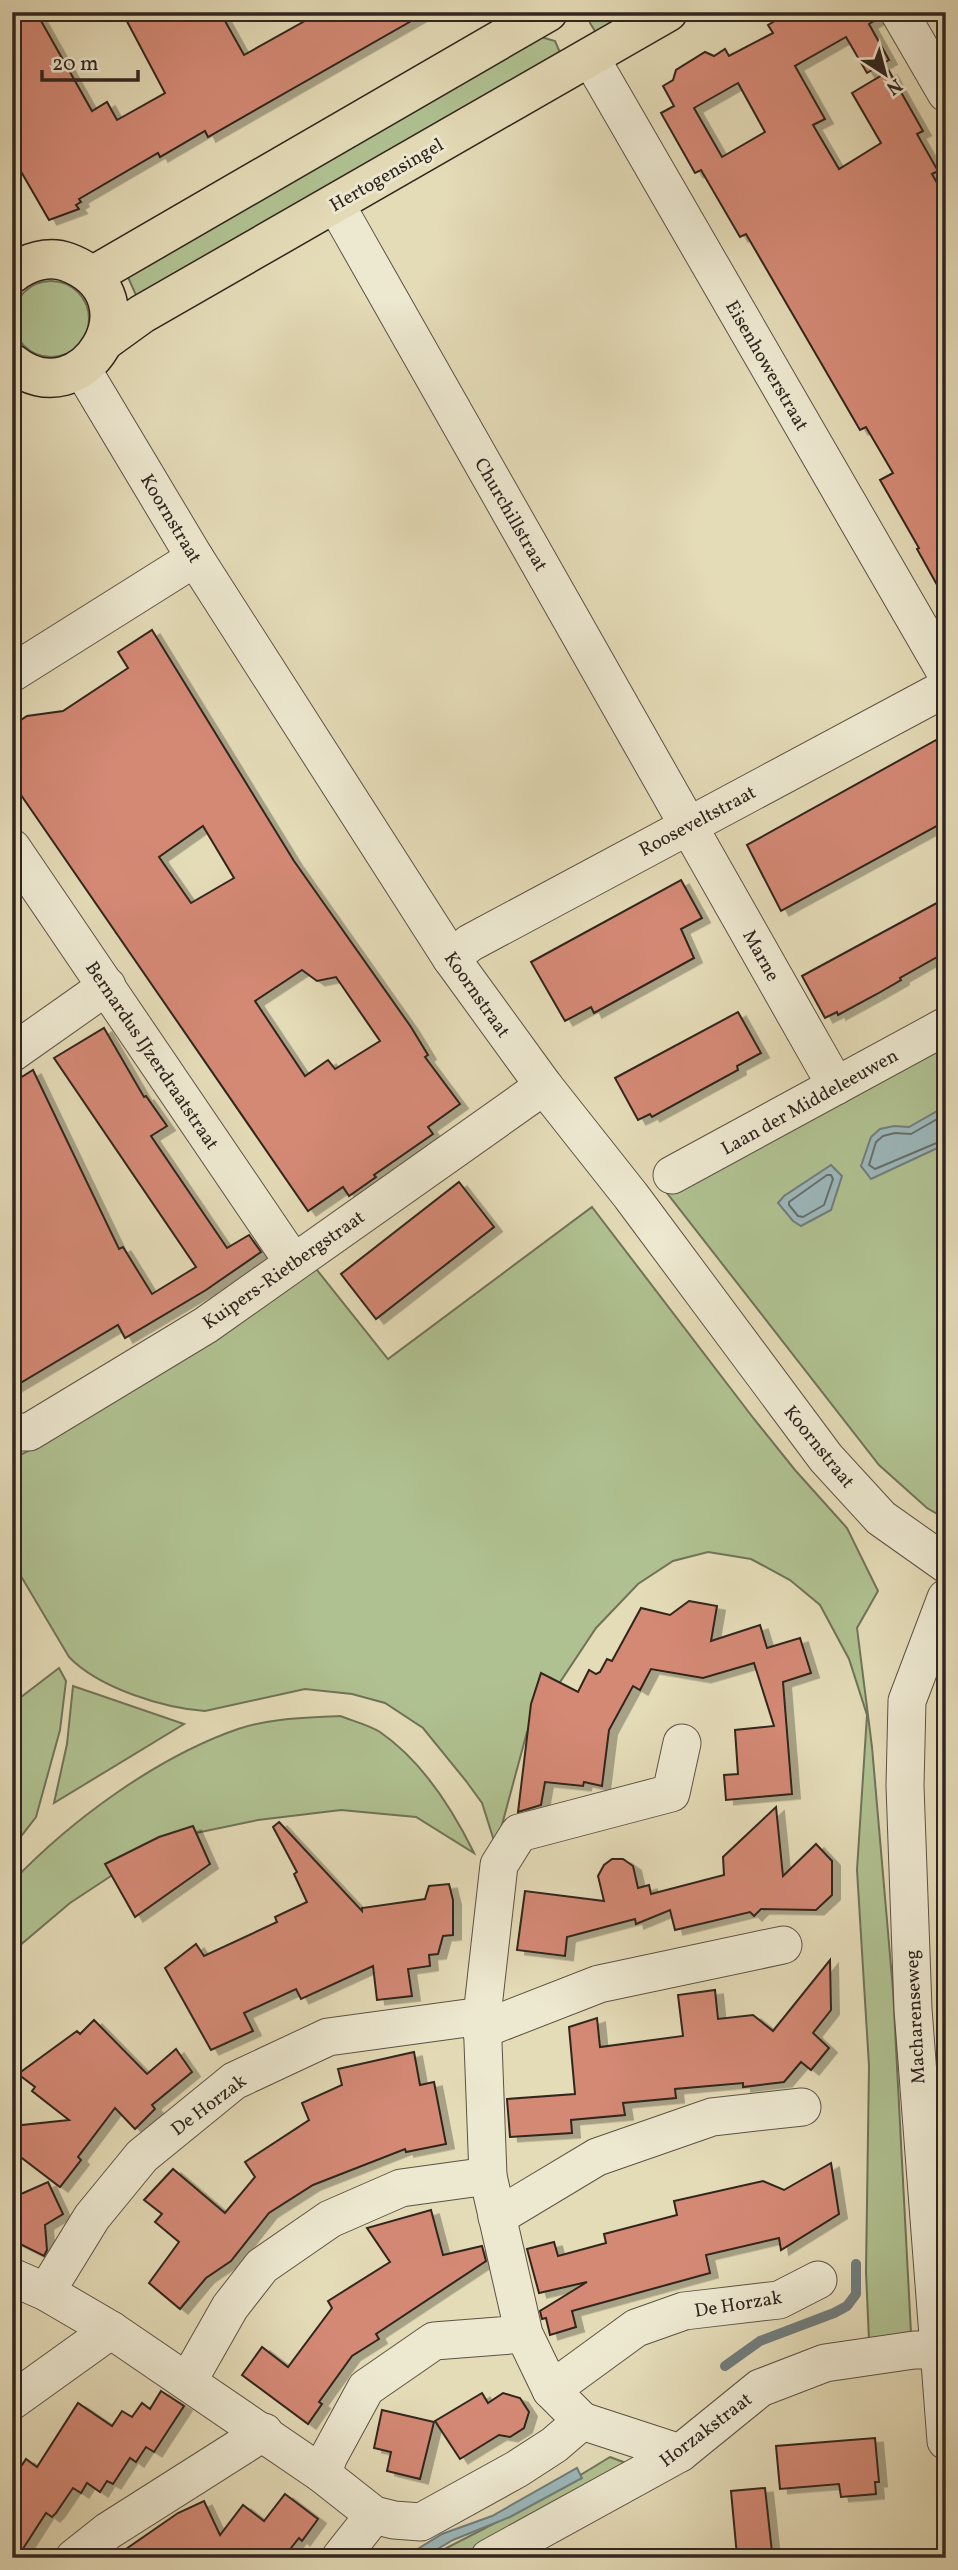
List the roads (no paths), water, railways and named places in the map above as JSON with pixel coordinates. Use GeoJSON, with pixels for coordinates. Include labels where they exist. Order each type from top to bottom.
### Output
{"type":"FeatureCollection","features":[{"type":"Feature","properties":{"kind":"main road"},"geometry":{"type":"LineString","coordinates":[[92,275],[548,12]]}},
{"type":"Feature","properties":{"kind":"main road","name":"Hertogensingel"},"geometry":{"type":"LineString","coordinates":[[94,354],[142,314],[668,12]]}},
{"type":"Feature","properties":{"kind":"main road"},"geometry":{"type":"LineString","coordinates":[[13,272],[45,259],[62,260],[78,266],[92,275],[102,289],[109,306],[110,323],[94,354],[64,376],[44,377],[17,371]]}},
{"type":"Feature","properties":{"kind":"street"},"geometry":{"type":"LineString","coordinates":[[899,12],[946,93]]}},
{"type":"Feature","properties":{"kind":"street","name":"Eisenhowerstraat"},"geometry":{"type":"LineString","coordinates":[[590,57],[946,673]]}},
{"type":"Feature","properties":{"kind":"street","name":"Churchillstraat"},"geometry":{"type":"LineString","coordinates":[[335,203],[689,824]]}},
{"type":"Feature","properties":{"kind":"street","name":"Koornstraat"},"geometry":{"type":"LineString","coordinates":[[94,354],[195,558],[451,958],[544,1086],[631,1196],[826,1458],[881,1518],[946,1564]]}},
{"type":"Feature","properties":{"kind":"street"},"geometry":{"type":"LineString","coordinates":[[12,673],[195,558]]}},
{"type":"Feature","properties":{"kind":"street","name":"Rooseveltstraat"},"geometry":{"type":"LineString","coordinates":[[451,958],[470,943],[946,688]]}},
{"type":"Feature","properties":{"kind":"street","name":"Marne"},"geometry":{"type":"LineString","coordinates":[[689,824],[836,1086]]}},
{"type":"Feature","properties":{"kind":"street","name":"Bernardus IJzerdraatstraat"},"geometry":{"type":"LineString","coordinates":[[12,848],[293,1262]]}},
{"type":"Feature","properties":{"kind":"street"},"geometry":{"type":"LineString","coordinates":[[12,1053],[107,986]]}},
{"type":"Feature","properties":{"kind":"street","name":"Laan der Middeleeuwen"},"geometry":{"type":"LineString","coordinates":[[671,1175],[946,1026]]}},
{"type":"Feature","properties":{"kind":"street","name":"Kuipers-Rietbergstraat"},"geometry":{"type":"LineString","coordinates":[[12,1432],[29,1432],[206,1325],[544,1086]]}},
{"type":"Feature","properties":{"kind":"street","name":"Macharenseweg"},"geometry":{"type":"LineString","coordinates":[[946,1598],[906,1701],[905,1786],[913,2010],[946,2441]]}},
{"type":"Feature","properties":{"kind":"street"},"geometry":{"type":"LineString","coordinates":[[680,2453],[582,2421],[551,2390],[524,2334],[488,2176],[482,2023],[499,1865],[519,1833],[563,1823],[639,1799],[671,1793],[682,1743]]}},
{"type":"Feature","properties":{"kind":"street","name":"De Horzak"},"geometry":{"type":"LineString","coordinates":[[46,2292],[92,2217],[142,2156],[234,2081],[328,2037],[482,2023],[599,1984],[783,1945]]}},
{"type":"Feature","properties":{"kind":"street"},"geometry":{"type":"LineString","coordinates":[[497,2217],[597,2157],[712,2117],[802,2107]]}},
{"type":"Feature","properties":{"kind":"street"},"geometry":{"type":"LineString","coordinates":[[188,2381],[230,2306],[262,2266],[330,2219],[401,2188],[488,2176]]}},
{"type":"Feature","properties":{"kind":"street"},"geometry":{"type":"LineString","coordinates":[[12,2277],[46,2292],[111,2330],[264,2432],[374,2515],[421,2522],[526,2463],[554,2445],[582,2421]]}},
{"type":"Feature","properties":{"kind":"street","name":"De Horzak"},"geometry":{"type":"LineString","coordinates":[[551,2390],[636,2328],[684,2311],[779,2300],[818,2280]]}},
{"type":"Feature","properties":{"kind":"street"},"geometry":{"type":"LineString","coordinates":[[12,2401],[111,2330]]}},
{"type":"Feature","properties":{"kind":"street"},"geometry":{"type":"LineString","coordinates":[[322,2474],[366,2388],[434,2341],[524,2334]]}},
{"type":"Feature","properties":{"kind":"street","name":"Horzakstraat"},"geometry":{"type":"LineString","coordinates":[[489,2558],[680,2453],[760,2388],[825,2363],[914,2350],[937,2350]]}},
{"type":"Feature","properties":{"kind":"street"},"geometry":{"type":"LineString","coordinates":[[74,2558],[108,2531],[264,2432]]}},
{"type":"Feature","properties":{"kind":"street"},"geometry":{"type":"LineString","coordinates":[[340,2558],[374,2515]]}},
{"type":"Feature","properties":{"kind":"water"},"geometry":{"type":"Polygon","coordinates":[[[946,1106],[946,1144],[871,1179],[861,1166],[871,1137],[880,1129],[909,1127],[946,1106]]]}},
{"type":"Feature","properties":{"kind":"water"},"geometry":{"type":"Polygon","coordinates":[[[831,1165],[842,1176],[831,1210],[801,1226],[793,1221],[778,1203],[784,1196],[831,1165]]]}},
{"type":"Feature","properties":{"kind":"water"},"geometry":{"type":"Polygon","coordinates":[[[577,2468],[582,2478],[510,2517],[453,2540],[422,2558],[403,2558],[442,2534],[492,2516],[577,2468]]]}},
{"type":"Feature","properties":{"kind":"waterway"},"geometry":{"type":"LineString","coordinates":[[725,2366],[760,2341],[847,2306],[856,2294],[856,2264]]}}]}
